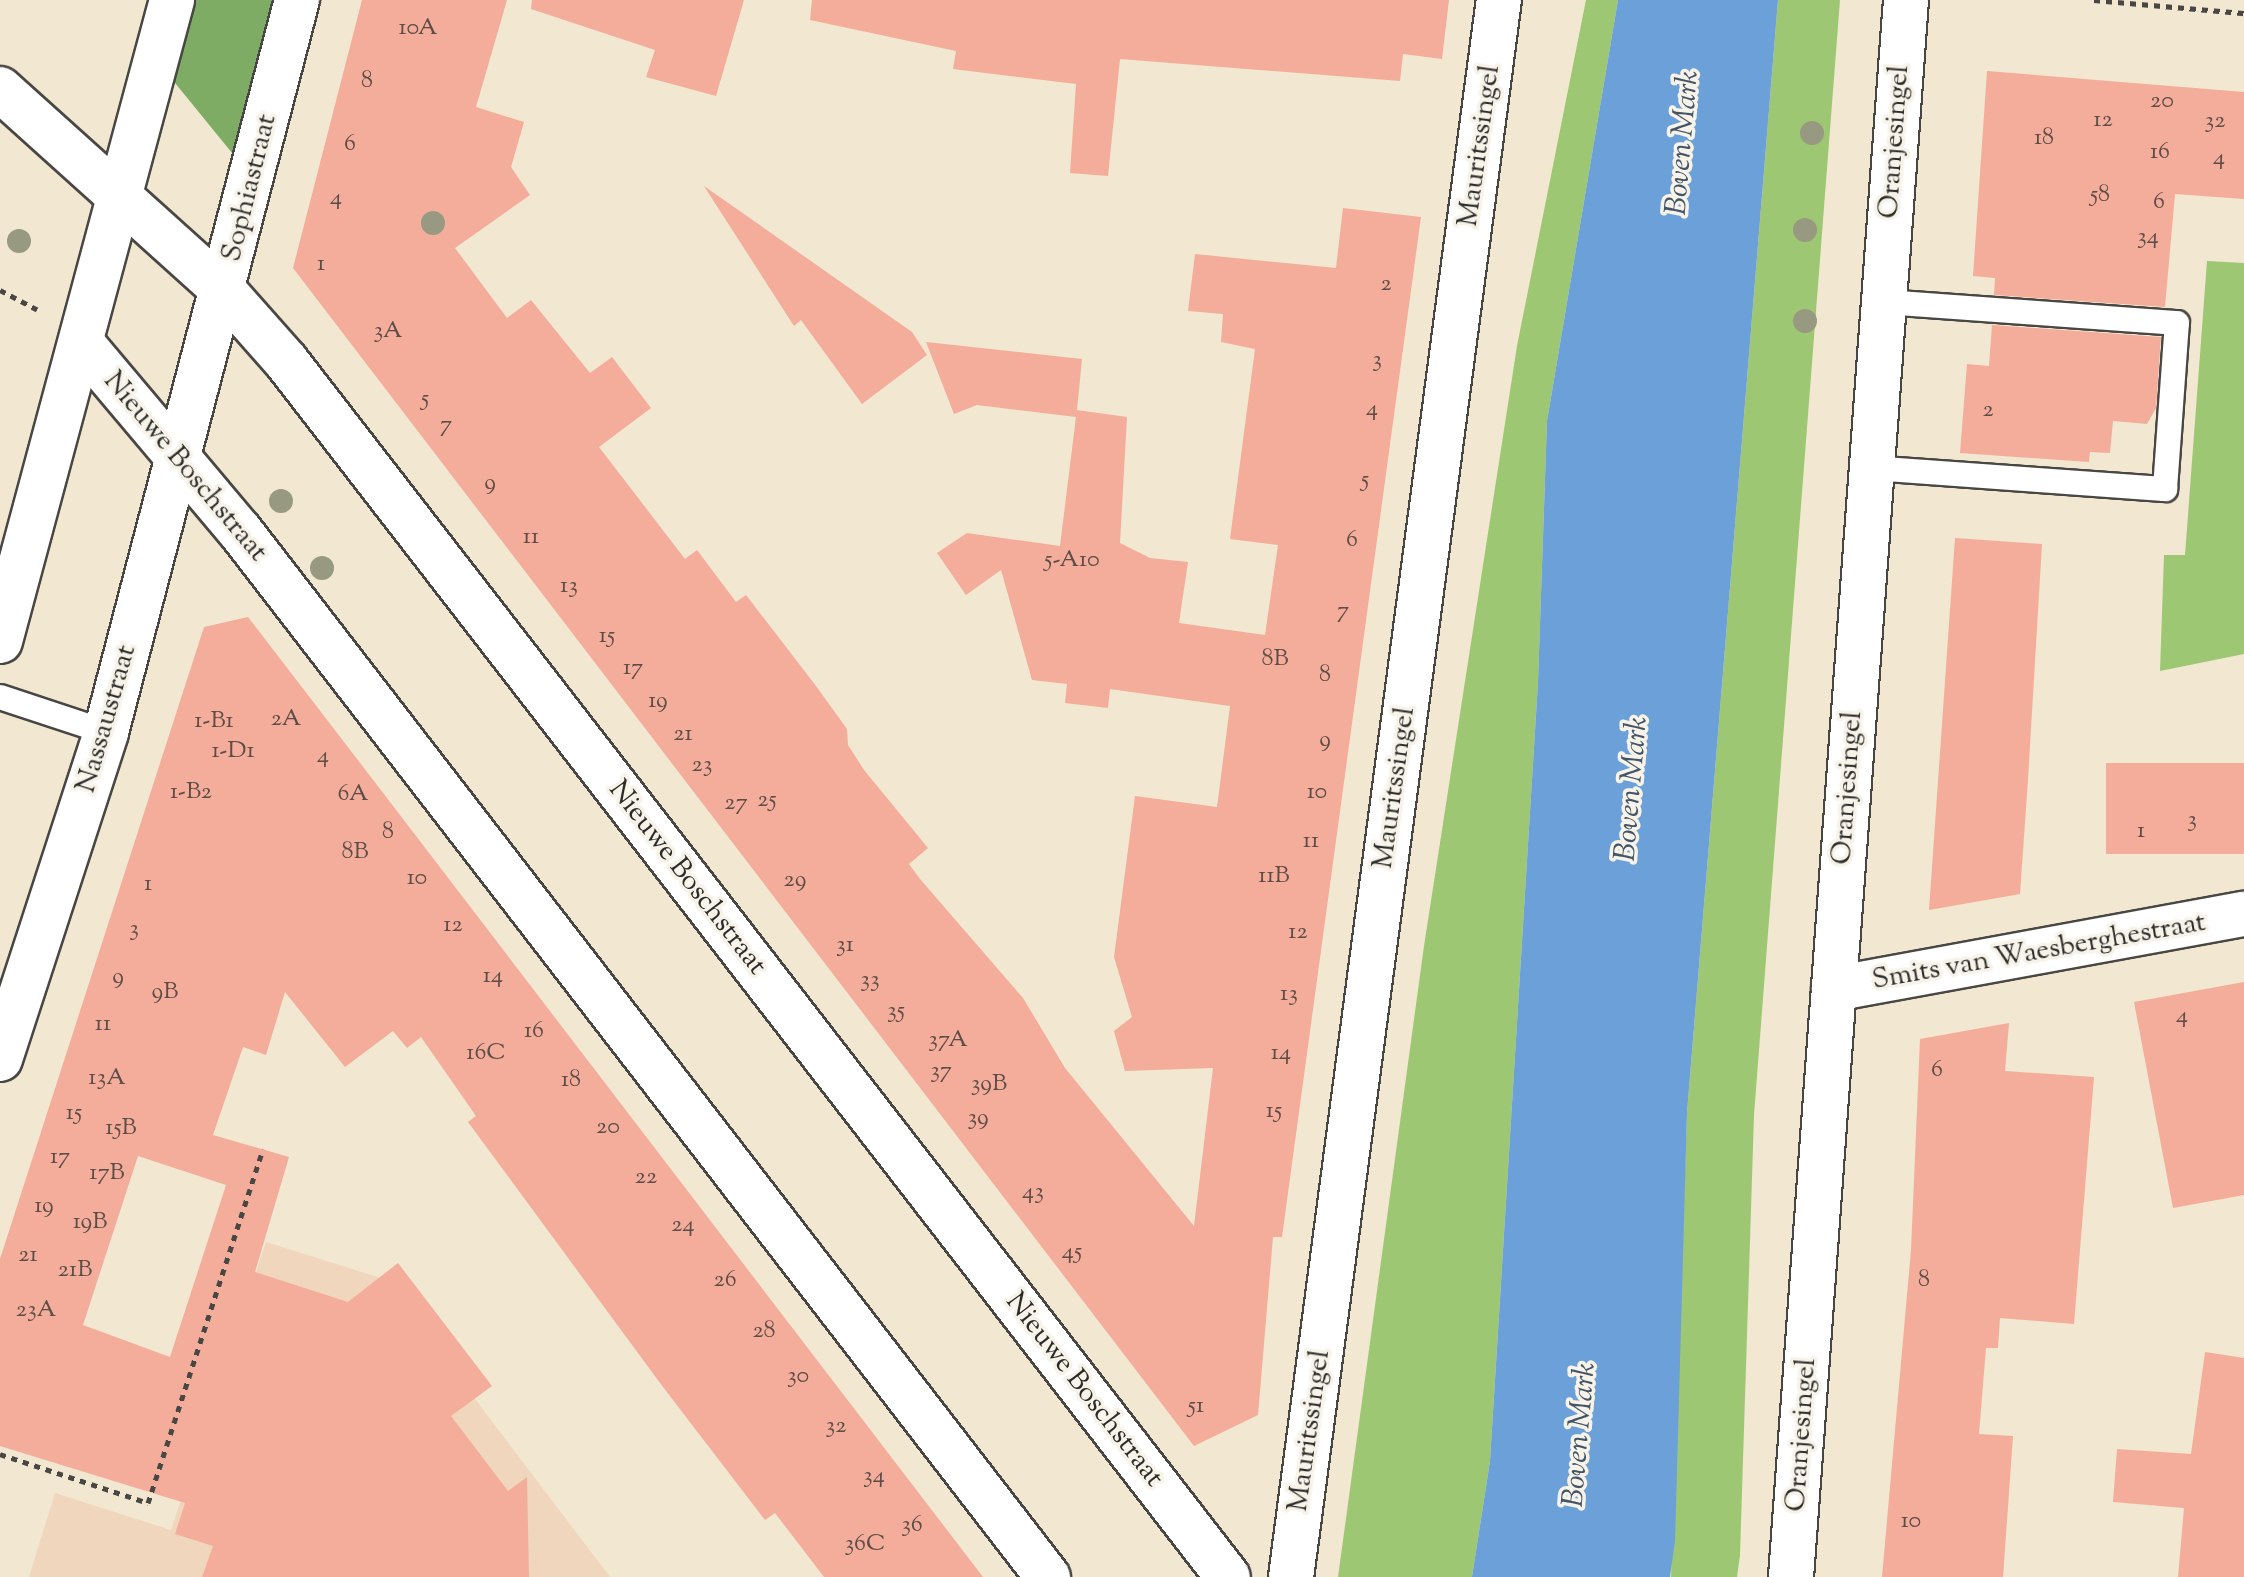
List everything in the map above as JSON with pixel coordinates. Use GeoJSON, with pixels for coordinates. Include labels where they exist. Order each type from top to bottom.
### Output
{"type":"FeatureCollection","features":[{"type":"Feature","properties":{"kind":"street"},"geometry":{"type":"LineString","coordinates":[[0,641],[84,346],[172,0]]}},
{"type":"Feature","properties":{"kind":"street","name":"Sophiastraat"},"geometry":{"type":"LineString","coordinates":[[201,375],[297,0]]}},
{"type":"Feature","properties":{"kind":"street","name":"Mauritssingel"},"geometry":{"type":"LineString","coordinates":[[1291,1577],[1499,0]]}},
{"type":"Feature","properties":{"kind":"street","name":"Oranjesingel"},"geometry":{"type":"LineString","coordinates":[[1791,1577],[1906,0]]}},
{"type":"Feature","properties":{"kind":"street","name":"Nieuwe Boschstraat"},"geometry":{"type":"LineString","coordinates":[[0,89],[224,291],[286,361],[1228,1577]]}},
{"type":"Feature","properties":{"kind":"street","name":"Nieuwe Boschstraat"},"geometry":{"type":"LineString","coordinates":[[84,346],[179,459],[1048,1577]]}},
{"type":"Feature","properties":{"kind":"street","name":"Nassaustraat"},"geometry":{"type":"LineString","coordinates":[[0,1059],[106,732],[201,375]]}},
{"type":"Feature","properties":{"kind":"street","name":"Smits van Waesberghestraat"},"geometry":{"type":"LineString","coordinates":[[1834,989],[2244,914]]}},
{"type":"Feature","properties":{"kind":"lane"},"geometry":{"type":"LineString","coordinates":[[1871,468],[2165,489],[2177,323],[1883,302]]}},
{"type":"Feature","properties":{"kind":"lane"},"geometry":{"type":"LineString","coordinates":[[0,697],[44,717],[106,732]]}},
{"type":"Feature","properties":{"kind":"path"},"geometry":{"type":"LineString","coordinates":[[2094,0],[2244,13]]}},
{"type":"Feature","properties":{"kind":"path"},"geometry":{"type":"LineString","coordinates":[[0,1454],[148,1503],[263,1149]]}},
{"type":"Feature","properties":{"kind":"shaded area"},"geometry":{"type":"Polygon","coordinates":[[[266,1242],[384,1279],[610,1577],[29,1577],[55,1493],[171,1530],[266,1242]]]}},
{"type":"Feature","properties":{"kind":"green space"},"geometry":{"type":"Polygon","coordinates":[[[190,0],[282,0],[241,164],[171,78],[190,0]]]}},
{"type":"Feature","properties":{"kind":"green space"},"geometry":{"type":"Polygon","coordinates":[[[1586,0],[1618,0],[1547,421],[1538,682],[1490,1461],[1472,1577],[1338,1577],[1424,946],[1517,346],[1586,0]]]}},
{"type":"Feature","properties":{"kind":"green space"},"geometry":{"type":"Polygon","coordinates":[[[1778,0],[1840,0],[1754,1115],[1740,1555],[1737,1577],[1671,1577],[1687,1113],[1778,0]]]}},
{"type":"Feature","properties":{"kind":"green space"},"geometry":{"type":"Polygon","coordinates":[[[2207,261],[2244,263],[2244,654],[2160,671],[2164,555],[2185,555],[2207,261]]]}},
{"type":"Feature","properties":{"kind":"water","name":"Boven Mark"},"geometry":{"type":"Polygon","coordinates":[[[1618,0],[1778,0],[1687,1113],[1675,1541],[1670,1577],[1472,1577],[1490,1461],[1538,682],[1547,421],[1618,0]]]}},
{"type":"Feature","properties":{"kind":"building"},"geometry":{"type":"Polygon","coordinates":[[[362,0],[507,0],[476,107],[524,122],[511,167],[530,195],[455,248],[507,318],[531,300],[590,373],[612,357],[651,408],[599,447],[685,559],[697,550],[736,602],[746,595],[816,686],[847,729],[848,745],[864,770],[928,848],[909,864],[1023,998],[1065,1068],[1194,1226],[1213,1068],[1125,1071],[1114,1031],[1132,1017],[1114,957],[1135,796],[1217,807],[1230,706],[1110,689],[1108,708],[1065,703],[1067,684],[1032,680],[1001,570],[966,595],[937,553],[967,533],[1060,546],[1076,417],[977,405],[954,414],[926,342],[1082,359],[1077,410],[1127,417],[1120,543],[1150,558],[1188,562],[1179,623],[1265,635],[1278,545],[1230,539],[1255,349],[1221,342],[1223,314],[1188,311],[1195,254],[1336,268],[1343,208],[1421,217],[1282,1237],[1273,1237],[1258,1415],[1194,1446],[293,268],[362,0]]]}},
{"type":"Feature","properties":{"kind":"building"},"geometry":{"type":"Polygon","coordinates":[[[532,0],[744,0],[716,96],[646,77],[655,50],[531,9],[532,0]]]}},
{"type":"Feature","properties":{"kind":"building"},"geometry":{"type":"Polygon","coordinates":[[[812,0],[1449,0],[1442,59],[1403,54],[1400,81],[1120,59],[1108,176],[1070,173],[1076,84],[953,69],[956,51],[810,20],[812,0]]]}},
{"type":"Feature","properties":{"kind":"building"},"geometry":{"type":"Polygon","coordinates":[[[1987,71],[2244,92],[2244,199],[2175,194],[2165,307],[1994,295],[1995,278],[1973,276],[1987,71]]]}},
{"type":"Feature","properties":{"kind":"building"},"geometry":{"type":"Polygon","coordinates":[[[704,186],[912,332],[927,355],[862,404],[801,320],[794,326],[704,186]]]}},
{"type":"Feature","properties":{"kind":"building"},"geometry":{"type":"Polygon","coordinates":[[[1992,325],[2161,337],[2156,408],[2147,424],[2113,421],[2110,453],[2090,452],[2089,462],[1960,453],[1967,364],[1989,366],[1992,325]]]}},
{"type":"Feature","properties":{"kind":"building"},"geometry":{"type":"Polygon","coordinates":[[[1955,538],[2042,544],[2020,894],[1929,910],[1955,538]]]}},
{"type":"Feature","properties":{"kind":"building"},"geometry":{"type":"Polygon","coordinates":[[[248,617],[983,1577],[824,1577],[775,1513],[765,1520],[663,1387],[468,1122],[476,1116],[421,1037],[407,1048],[393,1031],[345,1067],[285,992],[266,1055],[243,1047],[213,1135],[289,1157],[255,1272],[348,1302],[398,1263],[492,1386],[451,1416],[508,1491],[527,1477],[529,1577],[202,1577],[213,1546],[175,1534],[185,1503],[0,1446],[0,1259],[204,627],[248,617]],[[138,1156],[83,1325],[170,1357],[226,1185],[138,1156]]]}},
{"type":"Feature","properties":{"kind":"building"},"geometry":{"type":"Polygon","coordinates":[[[2106,763],[2244,763],[2244,854],[2106,854],[2106,763]]]}},
{"type":"Feature","properties":{"kind":"building"},"geometry":{"type":"Polygon","coordinates":[[[2244,982],[2244,1195],[2173,1208],[2134,1002],[2244,982]]]}},
{"type":"Feature","properties":{"kind":"building"},"geometry":{"type":"Polygon","coordinates":[[[2009,1023],[2005,1071],[2094,1077],[2074,1324],[2000,1318],[1998,1348],[1986,1348],[1979,1434],[2013,1436],[2003,1577],[1882,1577],[1911,1250],[1920,1039],[2009,1023]]]}},
{"type":"Feature","properties":{"kind":"building"},"geometry":{"type":"Polygon","coordinates":[[[2205,1352],[2244,1358],[2244,1577],[2178,1577],[2184,1508],[2113,1502],[2117,1449],[2191,1454],[2205,1352]]]}}]}
